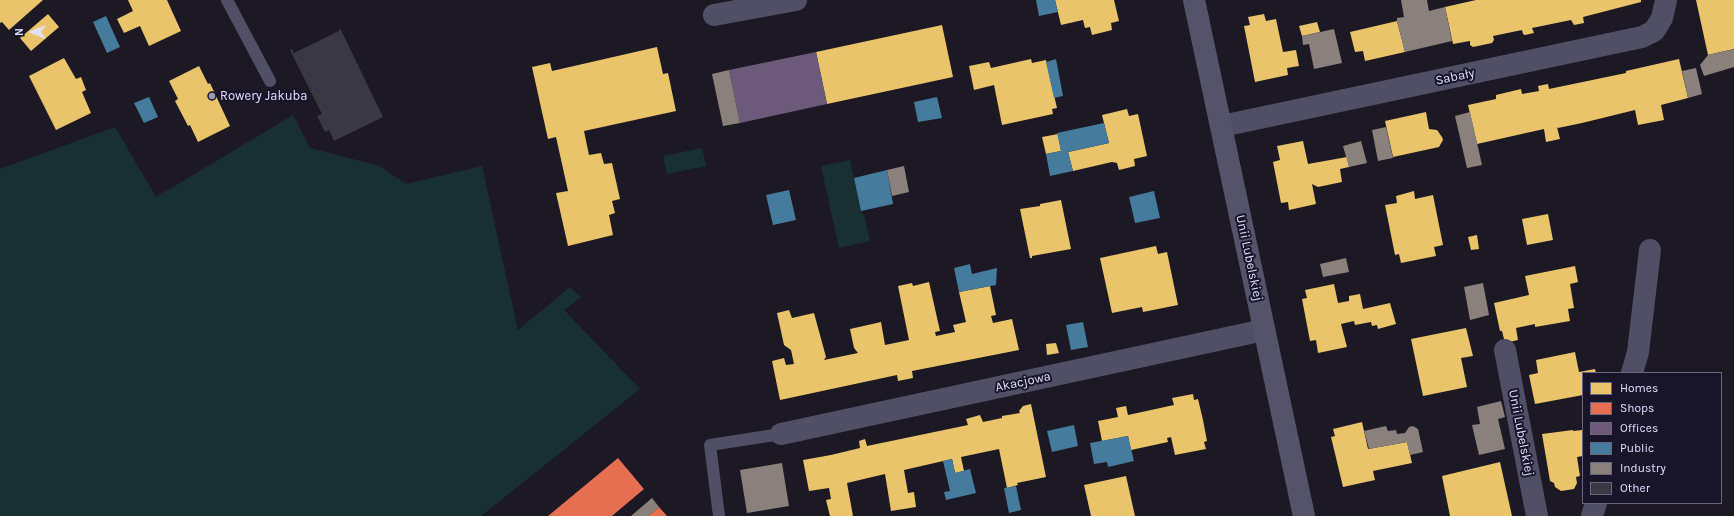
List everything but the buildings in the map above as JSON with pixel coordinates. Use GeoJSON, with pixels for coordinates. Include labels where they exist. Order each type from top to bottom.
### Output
{"type":"FeatureCollection","features":[{"type":"Feature","properties":{"kind":"street"},"geometry":{"type":"LineString","coordinates":[[714,15],[796,0]]}},
{"type":"Feature","properties":{"kind":"street","name":"Unii Lubelskiej"},"geometry":{"type":"LineString","coordinates":[[1194,0],[1304,516]]}},
{"type":"Feature","properties":{"kind":"street","name":"Sabały"},"geometry":{"type":"LineString","coordinates":[[1222,126],[1642,37],[1654,31],[1662,18],[1666,0]]}},
{"type":"Feature","properties":{"kind":"street"},"geometry":{"type":"LineString","coordinates":[[1632,372],[1638,352],[1650,250]]}},
{"type":"Feature","properties":{"kind":"street","name":"Akacjowa"},"geometry":{"type":"LineString","coordinates":[[781,434],[1264,330]]}},
{"type":"Feature","properties":{"kind":"street","name":"Unii Lubelskiej"},"geometry":{"type":"LineString","coordinates":[[1505,350],[1537,516]]}},
{"type":"Feature","properties":{"kind":"street"},"geometry":{"type":"LineString","coordinates":[[1592,516],[1596,504]]}},
{"type":"Feature","properties":{"kind":"lane"},"geometry":{"type":"LineString","coordinates":[[227,0],[270,81]]}},
{"type":"Feature","properties":{"kind":"lane"},"geometry":{"type":"LineString","coordinates":[[719,516],[710,444],[781,434]]}},
{"type":"Feature","properties":{"kind":"green space"},"geometry":{"type":"Polygon","coordinates":[[[293,115],[310,148],[380,166],[406,184],[482,166],[518,330],[570,287],[581,297],[564,310],[640,389],[481,516],[0,516],[0,169],[115,127],[156,197],[293,115]]]}},
{"type":"Feature","properties":{"kind":"green space"},"geometry":{"type":"Polygon","coordinates":[[[702,148],[706,166],[667,174],[663,156],[702,148]]]}},
{"type":"Feature","properties":{"kind":"green space"},"geometry":{"type":"Polygon","coordinates":[[[850,160],[862,214],[864,214],[870,241],[839,248],[821,166],[850,160]]]}},
{"type":"Feature","properties":{"kind":"place","name":"Rowery Jakuba"},"geometry":{"type":"Point","coordinates":[212,96]}}]}
